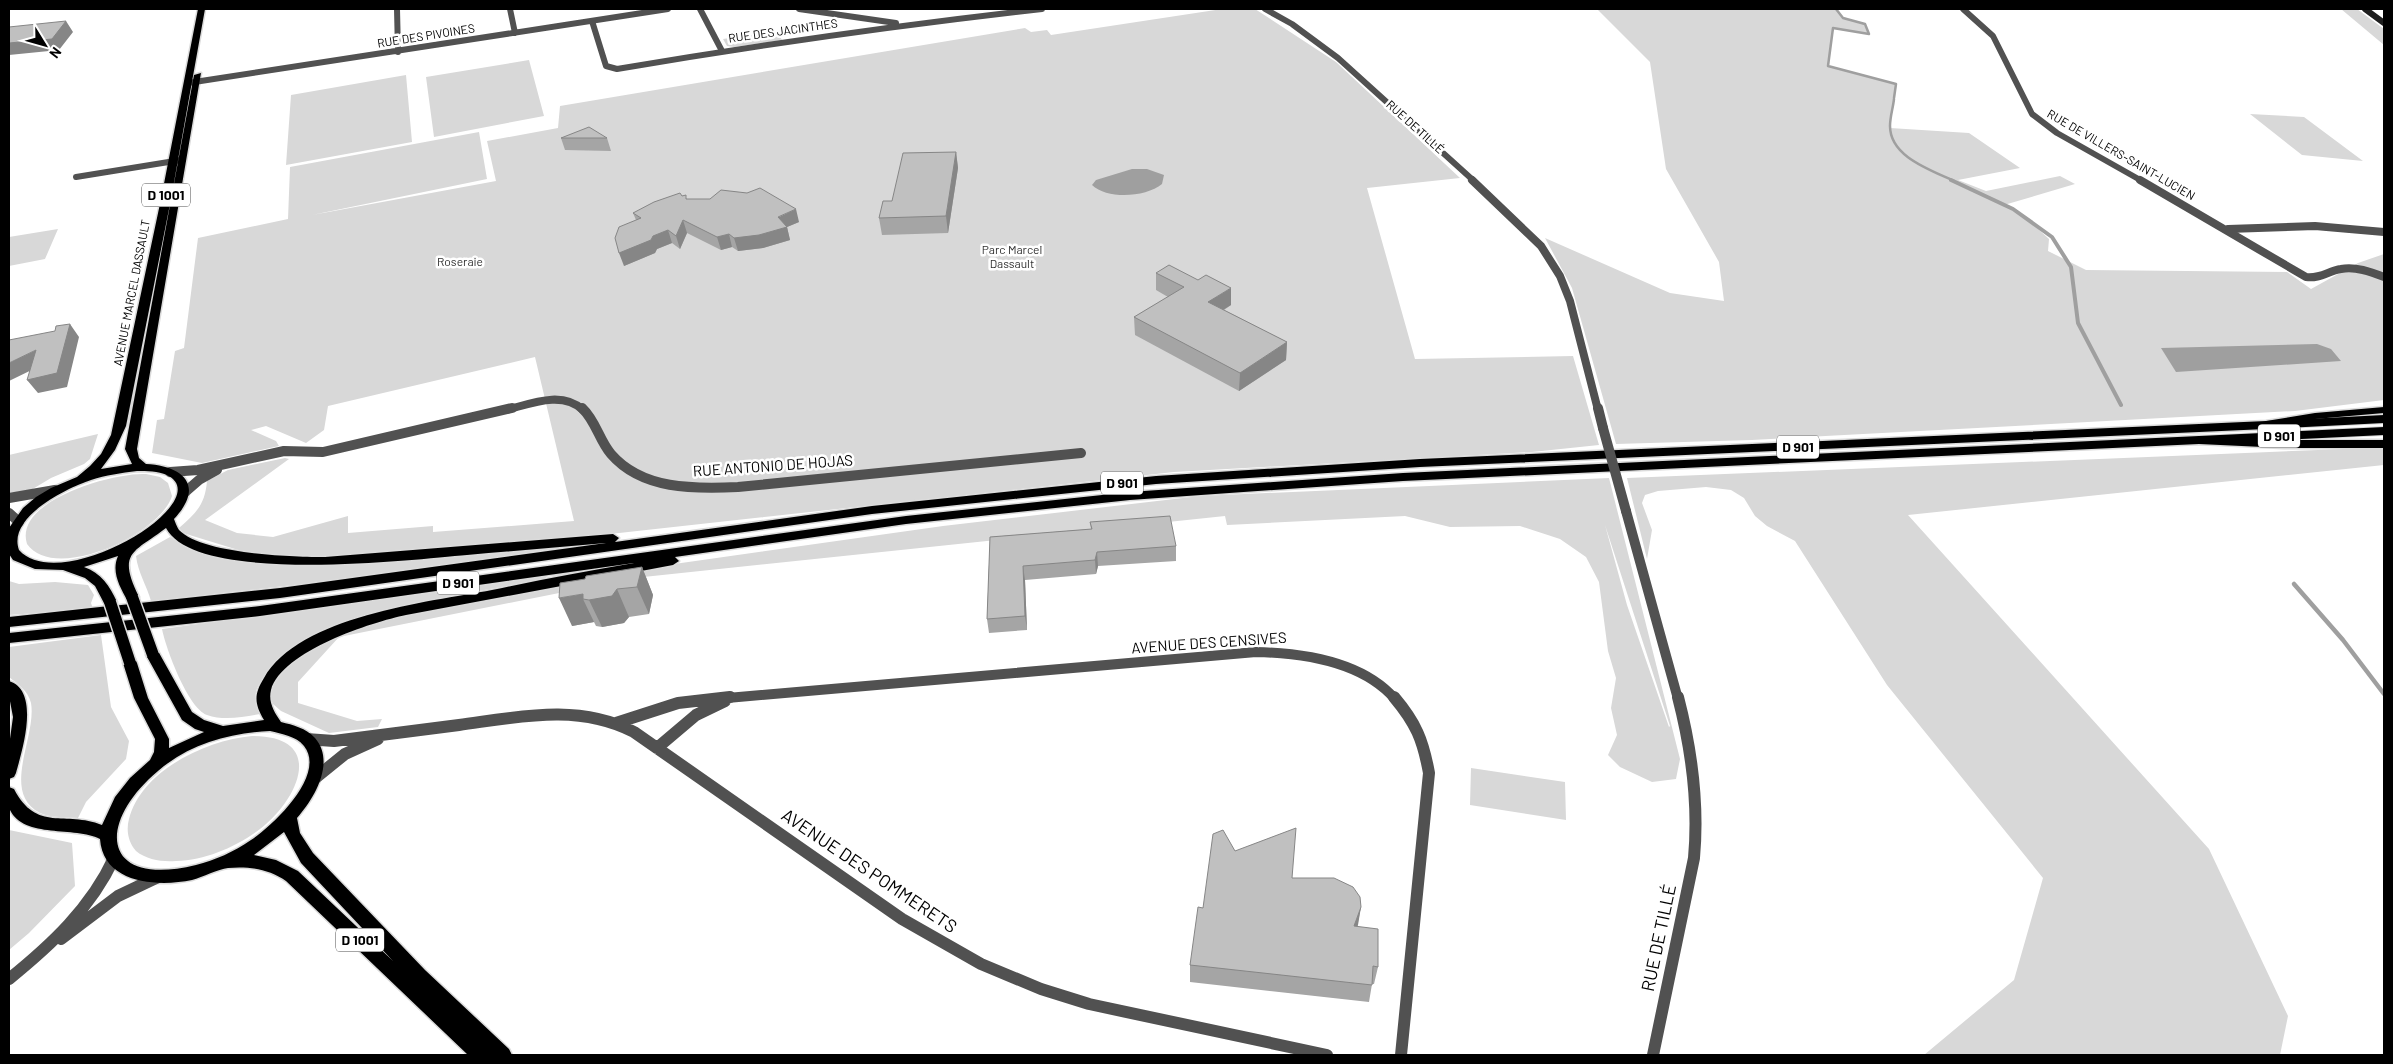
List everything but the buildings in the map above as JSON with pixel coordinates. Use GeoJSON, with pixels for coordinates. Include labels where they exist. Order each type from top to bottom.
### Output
{"type":"FeatureCollection","features":[{"type":"Feature","properties":{"kind":"highway","name":"D 901"},"geometry":{"type":"LineString","coordinates":[[2266,425],[2384,419]]}},
{"type":"Feature","properties":{"kind":"highway","name":"D 901"},"geometry":{"type":"LineString","coordinates":[[2199,440],[2384,431]]}},
{"type":"Feature","properties":{"kind":"main road","name":"AVENUE MARCEL DASSAULT"},"geometry":{"type":"LineString","coordinates":[[192,82],[201,9]]}},
{"type":"Feature","properties":{"kind":"main road","name":"AVENUE MARCEL DASSAULT"},"geometry":{"type":"LineString","coordinates":[[142,467],[135,462],[131,452],[145,378],[178,160],[192,82],[209,9]]}},
{"type":"Feature","properties":{"kind":"main road"},"geometry":{"type":"LineString","coordinates":[[2365,9],[2384,23]]}},
{"type":"Feature","properties":{"kind":"main road","name":"AVENUE MARCEL DASSAULT"},"geometry":{"type":"LineString","coordinates":[[80,480],[105,460],[112,449],[118,432],[178,160]]}},
{"type":"Feature","properties":{"kind":"main road"},"geometry":{"type":"LineString","coordinates":[[2266,425],[2315,416],[2384,410]]}},
{"type":"Feature","properties":{"kind":"main road","name":"D 901"},"geometry":{"type":"LineString","coordinates":[[9,622],[272,594],[725,530],[981,498],[1227,474],[2266,425]]}},
{"type":"Feature","properties":{"kind":"main road"},"geometry":{"type":"LineString","coordinates":[[2199,440],[2284,444],[2384,444]]}},
{"type":"Feature","properties":{"kind":"main road","name":"D 901"},"geometry":{"type":"LineString","coordinates":[[9,638],[260,611],[906,520],[1121,497],[1334,481],[2199,440]]}},
{"type":"Feature","properties":{"kind":"main road"},"geometry":{"type":"LineString","coordinates":[[61,566],[98,558],[134,543],[168,520],[178,507],[184,493],[181,480],[170,472],[142,467],[107,472],[80,480],[40,502],[19,522],[10,538],[12,551],[21,559],[40,565],[61,566],[84,571],[96,577],[103,585],[141,698],[162,739],[161,752],[154,766]]}},
{"type":"Feature","properties":{"kind":"main road"},"geometry":{"type":"LineString","coordinates":[[168,520],[169,526],[175,534],[205,546],[255,557],[300,561],[389,557],[725,530]]}},
{"type":"Feature","properties":{"kind":"main road"},"geometry":{"type":"LineString","coordinates":[[275,726],[264,712],[261,699],[264,687],[272,674],[307,647],[369,619],[614,570],[815,539],[906,520]]}},
{"type":"Feature","properties":{"kind":"main road"},"geometry":{"type":"LineString","coordinates":[[134,543],[124,556],[121,568],[122,577],[132,597],[153,655],[187,716],[200,725],[222,731]]}},
{"type":"Feature","properties":{"kind":"main road"},"geometry":{"type":"LineString","coordinates":[[9,686],[18,696],[21,718],[9,773]]}},
{"type":"Feature","properties":{"kind":"main road"},"geometry":{"type":"LineString","coordinates":[[247,726],[275,726],[293,730],[306,739],[313,748],[316,758],[314,779],[303,800],[289,818],[256,846],[221,863],[190,873],[160,876],[135,872],[121,865],[114,858],[109,847],[108,835],[112,819],[120,803],[137,781],[154,766],[187,745],[222,731],[247,726]]}},
{"type":"Feature","properties":{"kind":"main road"},"geometry":{"type":"LineString","coordinates":[[9,793],[19,810],[35,820],[55,826],[89,827],[108,835]]}},
{"type":"Feature","properties":{"kind":"main road","name":"D 1001"},"geometry":{"type":"LineString","coordinates":[[289,818],[292,835],[307,858],[419,976],[503,1055]]}},
{"type":"Feature","properties":{"kind":"main road","name":"D 1001"},"geometry":{"type":"LineString","coordinates":[[221,863],[264,862],[278,867],[292,876],[481,1055]]}},
{"type":"Feature","properties":{"kind":"street"},"geometry":{"type":"LineString","coordinates":[[396,9],[398,52]]}},
{"type":"Feature","properties":{"kind":"street"},"geometry":{"type":"LineString","coordinates":[[510,9],[515,33]]}},
{"type":"Feature","properties":{"kind":"street","name":"RUE DES PIVOINES"},"geometry":{"type":"LineString","coordinates":[[192,82],[592,21],[625,12],[668,9]]}},
{"type":"Feature","properties":{"kind":"street"},"geometry":{"type":"LineString","coordinates":[[700,9],[722,51]]}},
{"type":"Feature","properties":{"kind":"street"},"geometry":{"type":"LineString","coordinates":[[799,9],[907,24]]}},
{"type":"Feature","properties":{"kind":"street","name":"RUE DES JACINTHES"},"geometry":{"type":"LineString","coordinates":[[592,21],[606,66],[611,69],[907,24],[1042,9]]}},
{"type":"Feature","properties":{"kind":"street","name":"RUE DE TILLÉ"},"geometry":{"type":"LineString","coordinates":[[1265,9],[1292,24],[1344,63],[1518,222],[1541,246],[1552,262],[1570,301],[1688,738],[1697,791],[1697,828],[1691,874],[1653,1055]]}},
{"type":"Feature","properties":{"kind":"street","name":"RUE DE VILLERS-SAINT-LUCIEN"},"geometry":{"type":"LineString","coordinates":[[1963,9],[1993,36],[2030,111],[2037,119],[2066,138],[2227,229],[2297,272],[2311,278],[2322,277],[2344,268],[2384,277]]}},
{"type":"Feature","properties":{"kind":"street"},"geometry":{"type":"LineString","coordinates":[[76,177],[178,160]]}},
{"type":"Feature","properties":{"kind":"street"},"geometry":{"type":"LineString","coordinates":[[2227,229],[2315,226],[2384,232]]}},
{"type":"Feature","properties":{"kind":"street","name":"RUE ANTONIO DE HOJAS"},"geometry":{"type":"LineString","coordinates":[[170,472],[198,470],[284,450],[323,452],[552,399],[569,401],[585,408],[609,452],[628,469],[655,481],[687,487],[738,487],[1081,453]]}},
{"type":"Feature","properties":{"kind":"street","name":"RUE ANTONIO DE HOJAS"},"geometry":{"type":"LineString","coordinates":[[184,493],[206,475],[241,461]]}},
{"type":"Feature","properties":{"kind":"street"},"geometry":{"type":"LineString","coordinates":[[9,498],[66,487]]}},
{"type":"Feature","properties":{"kind":"street"},"geometry":{"type":"LineString","coordinates":[[9,513],[19,522]]}},
{"type":"Feature","properties":{"kind":"street","name":"AVENUE DES CENSIVES"},"geometry":{"type":"LineString","coordinates":[[616,722],[678,703],[1270,651],[1312,655],[1339,663],[1362,674],[1384,689],[1403,708],[1423,741],[1428,762],[1429,773],[1401,1055]]}},
{"type":"Feature","properties":{"kind":"street","name":"AVENUE DES CENSIVES"},"geometry":{"type":"LineString","coordinates":[[657,748],[696,715],[715,705],[738,697]]}},
{"type":"Feature","properties":{"kind":"street","name":"AVENUE DES POMMERETS"},"geometry":{"type":"LineString","coordinates":[[306,739],[334,741],[548,714],[593,716],[616,722],[657,748],[895,915],[981,964],[1041,989],[1106,1008],[1327,1055]]}},
{"type":"Feature","properties":{"kind":"street","name":"AVENUE DES POMMERETS"},"geometry":{"type":"LineString","coordinates":[[314,779],[337,759],[358,747],[407,731]]}},
{"type":"Feature","properties":{"kind":"street"},"geometry":{"type":"LineString","coordinates":[[28,963],[91,899],[106,877],[114,858]]}},
{"type":"Feature","properties":{"kind":"street"},"geometry":{"type":"LineString","coordinates":[[9,979],[111,901],[133,888],[160,876]]}},
{"type":"Feature","properties":{"kind":"green space","name":"Parc Marcel Dassault"},"geometry":{"type":"Polygon","coordinates":[[[1222,9],[1255,9],[1336,62],[1460,178],[1367,188],[1415,359],[1573,356],[1599,445],[1532,452],[1174,472],[583,537],[355,556],[313,558],[248,553],[183,533],[179,528],[199,508],[207,481],[228,470],[285,458],[289,459],[205,520],[237,533],[273,537],[348,516],[348,533],[433,526],[433,532],[574,521],[535,357],[328,406],[324,430],[306,443],[266,426],[251,430],[276,441],[279,446],[202,463],[152,453],[157,420],[164,419],[175,351],[184,348],[198,238],[288,219],[290,167],[479,132],[487,179],[312,215],[496,181],[487,141],[558,128],[560,106],[1025,28],[1031,32],[1047,30],[1051,35],[1222,9]]]}},
{"type":"Feature","properties":{"kind":"green space"},"geometry":{"type":"Polygon","coordinates":[[[1597,9],[1836,9],[1843,18],[1865,24],[1869,34],[1833,28],[1828,66],[1896,84],[1890,128],[1969,133],[2020,168],[1958,180],[1986,191],[2060,176],[2075,184],[2004,205],[2027,219],[2049,239],[2048,251],[2086,270],[2287,272],[2311,289],[2358,263],[2384,254],[2384,400],[2295,411],[1752,440],[1616,444],[1572,288],[1545,238],[1670,293],[1724,301],[1719,262],[1666,169],[1650,62],[1597,9]]]}},
{"type":"Feature","properties":{"kind":"green space"},"geometry":{"type":"Polygon","coordinates":[[[2341,9],[2357,9],[2384,29],[2384,45],[2341,9]]]}},
{"type":"Feature","properties":{"kind":"green space"},"geometry":{"type":"Polygon","coordinates":[[[777,31],[782,40],[734,47],[727,46],[723,39],[777,31]]]}},
{"type":"Feature","properties":{"kind":"green space"},"geometry":{"type":"Polygon","coordinates":[[[529,60],[544,116],[434,137],[426,77],[529,60]]]}},
{"type":"Feature","properties":{"kind":"green space"},"geometry":{"type":"Polygon","coordinates":[[[406,75],[412,142],[286,165],[291,95],[406,75]]]}},
{"type":"Feature","properties":{"kind":"green space"},"geometry":{"type":"Polygon","coordinates":[[[2250,114],[2304,117],[2363,161],[2302,155],[2250,114]]]}},
{"type":"Feature","properties":{"kind":"green space"},"geometry":{"type":"Polygon","coordinates":[[[58,229],[45,259],[9,266],[9,237],[58,229]]]}},
{"type":"Feature","properties":{"kind":"green space"},"geometry":{"type":"Polygon","coordinates":[[[98,434],[90,459],[84,464],[51,478],[31,490],[9,493],[9,455],[98,434]]]}},
{"type":"Feature","properties":{"kind":"green space"},"geometry":{"type":"Polygon","coordinates":[[[2384,448],[2384,465],[1908,515],[2209,849],[2288,1016],[2280,1055],[1924,1055],[2014,980],[2043,878],[1887,685],[1795,541],[1767,526],[1755,516],[1744,498],[1731,490],[1706,487],[1658,491],[1645,495],[1642,503],[1652,530],[1647,559],[1627,478],[2384,448]]]}},
{"type":"Feature","properties":{"kind":"green space"},"geometry":{"type":"Polygon","coordinates":[[[146,474],[160,477],[168,483],[172,496],[163,511],[148,525],[128,539],[82,556],[59,558],[40,555],[27,544],[27,528],[35,514],[50,502],[91,484],[112,478],[146,474]]]}},
{"type":"Feature","properties":{"kind":"green space"},"geometry":{"type":"Polygon","coordinates":[[[1609,478],[1680,759],[1676,779],[1652,782],[1620,767],[1608,755],[1617,735],[1611,708],[1616,678],[1608,651],[1599,582],[1586,557],[1560,539],[1520,526],[1450,527],[1405,516],[1227,525],[1225,516],[634,578],[339,637],[298,682],[298,703],[357,721],[382,719],[378,727],[329,733],[281,711],[273,704],[269,695],[273,684],[284,670],[315,645],[383,617],[639,569],[943,526],[1200,496],[1609,478]],[[1605,525],[1627,605],[1670,726],[1605,525]]]}},
{"type":"Feature","properties":{"kind":"green space"},"geometry":{"type":"Polygon","coordinates":[[[170,537],[209,552],[273,563],[543,547],[542,551],[311,583],[151,601],[136,556],[170,537]]]}},
{"type":"Feature","properties":{"kind":"green space"},"geometry":{"type":"Polygon","coordinates":[[[547,576],[545,579],[384,610],[334,627],[302,646],[272,668],[262,680],[256,692],[255,698],[260,714],[240,717],[213,717],[200,710],[185,690],[168,650],[162,629],[547,576]]]}},
{"type":"Feature","properties":{"kind":"green space"},"geometry":{"type":"Polygon","coordinates":[[[9,581],[19,584],[55,582],[88,585],[94,595],[91,603],[93,609],[9,615],[9,581]]]}},
{"type":"Feature","properties":{"kind":"green space"},"geometry":{"type":"Polygon","coordinates":[[[101,635],[111,707],[129,741],[126,759],[86,802],[78,818],[44,815],[28,804],[23,792],[21,778],[31,717],[31,703],[25,691],[9,677],[9,647],[101,635]]]}},
{"type":"Feature","properties":{"kind":"green space"},"geometry":{"type":"Polygon","coordinates":[[[252,736],[275,739],[290,746],[298,758],[299,771],[294,786],[286,802],[274,816],[260,829],[231,847],[198,858],[160,861],[136,851],[129,840],[128,823],[136,802],[147,786],[161,773],[196,751],[215,744],[252,736]]]}},
{"type":"Feature","properties":{"kind":"green space"},"geometry":{"type":"Polygon","coordinates":[[[1471,768],[1565,782],[1566,820],[1470,805],[1471,768]]]}},
{"type":"Feature","properties":{"kind":"green space"},"geometry":{"type":"Polygon","coordinates":[[[9,830],[72,843],[75,886],[29,933],[9,950],[9,830]]]}},
{"type":"Feature","properties":{"kind":"shaded area"},"geometry":{"type":"Polygon","coordinates":[[[1132,169],[1147,169],[1164,175],[1162,184],[1147,192],[1127,195],[1107,193],[1092,185],[1096,180],[1132,169]]]}},
{"type":"Feature","properties":{"kind":"shaded area"},"geometry":{"type":"Polygon","coordinates":[[[2317,344],[2331,349],[2341,361],[2176,372],[2161,348],[2317,344]]]}},
{"type":"Feature","properties":{"kind":"waterway"},"geometry":{"type":"LineString","coordinates":[[1836,9],[1843,18],[1865,24],[1869,34],[1833,28],[1828,66],[1896,84],[1894,98]]}},
{"type":"Feature","properties":{"kind":"waterway"},"geometry":{"type":"LineString","coordinates":[[1894,99],[1890,126],[1892,137],[1897,146],[1913,161],[1954,181]]}},
{"type":"Feature","properties":{"kind":"waterway"},"geometry":{"type":"LineString","coordinates":[[1951,180],[2013,209],[2052,237],[2071,267],[2078,323],[2121,405]]}},
{"type":"Feature","properties":{"kind":"waterway"},"geometry":{"type":"LineString","coordinates":[[2294,584],[2343,640],[2384,694]]}},
{"type":"Feature","properties":{"kind":"park label","name":"Roseraie"},"geometry":{"type":"Point","coordinates":[460,262]}}]}
